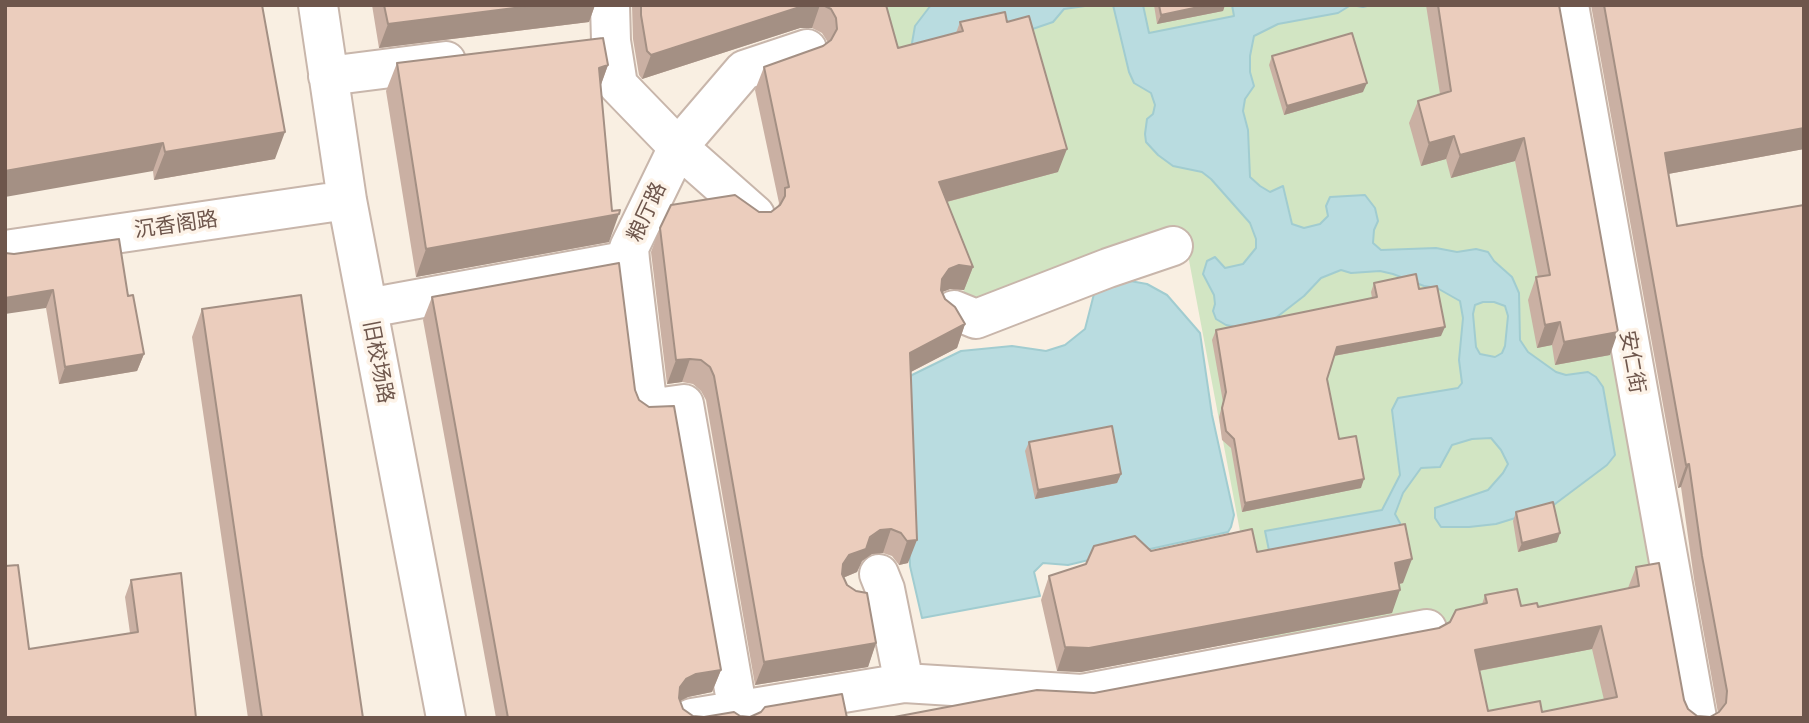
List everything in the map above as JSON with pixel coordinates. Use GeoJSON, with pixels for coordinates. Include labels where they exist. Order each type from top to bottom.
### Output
{"type":"FeatureCollection","features":[{"type":"Feature","properties":{"kind":"street","name":"旧校场路"},"geometry":{"type":"LineString","coordinates":[[318,5],[347,200],[446,718]]}},
{"type":"Feature","properties":{"kind":"street","name":"安仁街"},"geometry":{"type":"LineString","coordinates":[[1569,5],[1697,718]]}},
{"type":"Feature","properties":{"kind":"street"},"geometry":{"type":"LineString","coordinates":[[571,46],[611,23],[618,85],[678,147],[755,215]]}},
{"type":"Feature","properties":{"kind":"street","name":"粮厅路"},"geometry":{"type":"LineString","coordinates":[[738,714],[735,615],[681,404],[630,260],[629,248],[678,147],[744,70],[807,49]]}},
{"type":"Feature","properties":{"kind":"street"},"geometry":{"type":"LineString","coordinates":[[328,76],[477,57]]}},
{"type":"Feature","properties":{"kind":"street","name":"沉香阁路"},"geometry":{"type":"LineString","coordinates":[[5,250],[347,200]]}},
{"type":"Feature","properties":{"kind":"street"},"geometry":{"type":"LineString","coordinates":[[954,310],[976,320],[1108,268],[1173,246]]}},
{"type":"Feature","properties":{"kind":"street"},"geometry":{"type":"LineString","coordinates":[[368,308],[630,260]]}},
{"type":"Feature","properties":{"kind":"street"},"geometry":{"type":"LineString","coordinates":[[883,586],[904,683]]}},
{"type":"Feature","properties":{"kind":"street"},"geometry":{"type":"LineString","coordinates":[[692,718],[738,714],[904,683],[1082,694],[1107,704],[1427,629]]}},
{"type":"Feature","properties":{"kind":"green space"},"geometry":{"type":"Polygon","coordinates":[[[870,5],[1558,5],[1688,718],[1449,718],[1425,620],[1411,612],[1261,643],[1188,255],[1179,228],[1041,273],[968,302],[940,230],[870,5]]]}},
{"type":"Feature","properties":{"kind":"water"},"geometry":{"type":"Polygon","coordinates":[[[931,5],[1092,5],[1064,9],[1053,22],[1018,34],[919,58],[912,43],[915,26],[931,5]]]}},
{"type":"Feature","properties":{"kind":"water"},"geometry":{"type":"Polygon","coordinates":[[[1113,5],[1143,5],[1149,33],[1234,16],[1232,5],[1351,5],[1338,13],[1278,24],[1254,36],[1250,72],[1254,86],[1245,99],[1243,111],[1248,130],[1250,177],[1270,192],[1283,186],[1292,224],[1304,228],[1320,224],[1328,216],[1326,206],[1330,197],[1365,195],[1375,208],[1378,221],[1373,243],[1381,250],[1436,248],[1457,252],[1476,249],[1488,252],[1512,277],[1519,293],[1520,340],[1528,352],[1556,372],[1566,375],[1588,372],[1596,377],[1603,387],[1615,455],[1607,465],[1551,507],[1496,524],[1441,527],[1435,518],[1435,508],[1488,490],[1508,464],[1491,438],[1472,439],[1452,445],[1440,467],[1421,468],[1403,493],[1395,514],[1403,539],[1272,565],[1265,531],[1382,510],[1400,475],[1392,410],[1398,398],[1458,388],[1462,383],[1459,360],[1463,318],[1460,301],[1437,288],[1393,274],[1380,271],[1351,273],[1341,270],[1321,278],[1304,296],[1273,320],[1237,327],[1216,319],[1213,311],[1214,295],[1203,274],[1207,261],[1215,257],[1225,268],[1243,264],[1256,248],[1256,239],[1250,223],[1211,179],[1202,172],[1173,166],[1146,142],[1147,119],[1153,114],[1155,105],[1151,93],[1134,83],[1113,5]],[[1494,302],[1475,305],[1473,314],[1476,347],[1480,354],[1495,357],[1502,353],[1505,346],[1508,316],[1505,306],[1494,302]]]}},
{"type":"Feature","properties":{"kind":"water"},"geometry":{"type":"Polygon","coordinates":[[[1130,281],[1147,284],[1167,295],[1200,333],[1212,415],[1234,515],[1228,532],[1150,549],[1135,549],[1068,565],[1043,563],[1034,572],[1040,596],[922,618],[910,566],[905,392],[907,382],[912,375],[961,351],[1012,346],[1046,351],[1065,345],[1085,329],[1095,290],[1130,281]]]}},
{"type":"Feature","properties":{"kind":"building"},"geometry":{"type":"Polygon","coordinates":[[[5,5],[262,5],[285,132],[165,152],[163,143],[5,171],[5,5]]]}},
{"type":"Feature","properties":{"kind":"building"},"geometry":{"type":"Polygon","coordinates":[[[384,5],[538,5],[388,24],[384,5]]]}},
{"type":"Feature","properties":{"kind":"building"},"geometry":{"type":"Polygon","coordinates":[[[641,5],[806,5],[651,55],[647,51],[641,5]]]}},
{"type":"Feature","properties":{"kind":"building"},"geometry":{"type":"Polygon","coordinates":[[[823,5],[886,5],[898,48],[963,31],[960,22],[1005,12],[1007,22],[1029,16],[1067,149],[939,182],[973,267],[959,265],[949,269],[942,279],[941,290],[945,299],[955,307],[965,324],[910,353],[917,540],[907,541],[901,533],[891,529],[880,530],[870,537],[866,549],[849,555],[843,564],[842,574],[847,585],[856,591],[867,593],[876,643],[764,662],[714,376],[710,367],[701,360],[676,360],[660,228],[671,205],[735,195],[759,212],[771,212],[780,205],[785,196],[785,188],[789,187],[764,67],[823,46],[831,40],[837,29],[836,18],[831,9],[823,5]]]}},
{"type":"Feature","properties":{"kind":"building"},"geometry":{"type":"Polygon","coordinates":[[[1159,5],[1208,5],[1161,15],[1159,5]]]}},
{"type":"Feature","properties":{"kind":"building"},"geometry":{"type":"Polygon","coordinates":[[[1438,5],[1559,5],[1618,332],[1564,342],[1560,322],[1545,325],[1536,277],[1550,275],[1524,138],[1460,155],[1454,136],[1429,143],[1418,101],[1451,91],[1438,5]]]}},
{"type":"Feature","properties":{"kind":"building"},"geometry":{"type":"Polygon","coordinates":[[[1604,5],[1804,5],[1804,128],[1665,153],[1677,226],[1804,205],[1804,718],[889,718],[1037,690],[1094,693],[1439,628],[1450,622],[1456,610],[1487,603],[1485,595],[1517,589],[1521,606],[1537,603],[1538,607],[1639,586],[1636,567],[1659,563],[1684,700],[1688,709],[1697,716],[1710,717],[1719,712],[1726,703],[1727,691],[1702,556],[1689,464],[1686,465],[1604,5]],[[1601,626],[1475,650],[1488,711],[1540,701],[1542,712],[1617,697],[1601,626]]]}},
{"type":"Feature","properties":{"kind":"building"},"geometry":{"type":"Polygon","coordinates":[[[1352,33],[1367,83],[1287,106],[1272,56],[1352,33]]]}},
{"type":"Feature","properties":{"kind":"building"},"geometry":{"type":"Polygon","coordinates":[[[603,38],[608,65],[599,68],[612,211],[620,210],[619,214],[426,249],[397,63],[603,38]]]}},
{"type":"Feature","properties":{"kind":"building"},"geometry":{"type":"Polygon","coordinates":[[[119,239],[128,296],[133,295],[144,354],[65,367],[53,290],[5,298],[5,253],[119,239]]]}},
{"type":"Feature","properties":{"kind":"building"},"geometry":{"type":"Polygon","coordinates":[[[619,263],[635,390],[639,400],[649,407],[674,406],[721,670],[696,674],[686,679],[680,687],[679,698],[683,709],[693,716],[734,712],[750,717],[765,707],[842,694],[847,718],[508,718],[432,297],[619,263]]]}},
{"type":"Feature","properties":{"kind":"building"},"geometry":{"type":"Polygon","coordinates":[[[1416,274],[1419,289],[1437,286],[1445,327],[1337,347],[1327,379],[1339,439],[1356,436],[1364,479],[1245,503],[1234,439],[1226,431],[1222,408],[1226,392],[1216,330],[1377,297],[1374,283],[1416,274]]]}},
{"type":"Feature","properties":{"kind":"building"},"geometry":{"type":"Polygon","coordinates":[[[301,295],[363,718],[262,718],[202,309],[301,295]]]}},
{"type":"Feature","properties":{"kind":"building"},"geometry":{"type":"Polygon","coordinates":[[[1112,426],[1121,474],[1038,490],[1029,442],[1112,426]]]}},
{"type":"Feature","properties":{"kind":"building"},"geometry":{"type":"Polygon","coordinates":[[[1553,502],[1560,533],[1522,543],[1516,512],[1553,502]]]}},
{"type":"Feature","properties":{"kind":"building"},"geometry":{"type":"Polygon","coordinates":[[[1405,524],[1412,559],[1395,563],[1400,590],[1089,648],[1065,647],[1049,576],[1086,564],[1094,546],[1135,536],[1151,551],[1252,529],[1257,552],[1405,524]]]}},
{"type":"Feature","properties":{"kind":"building"},"geometry":{"type":"Polygon","coordinates":[[[18,565],[29,649],[138,632],[131,580],[181,573],[196,718],[5,718],[5,566],[18,565]]]}}]}
